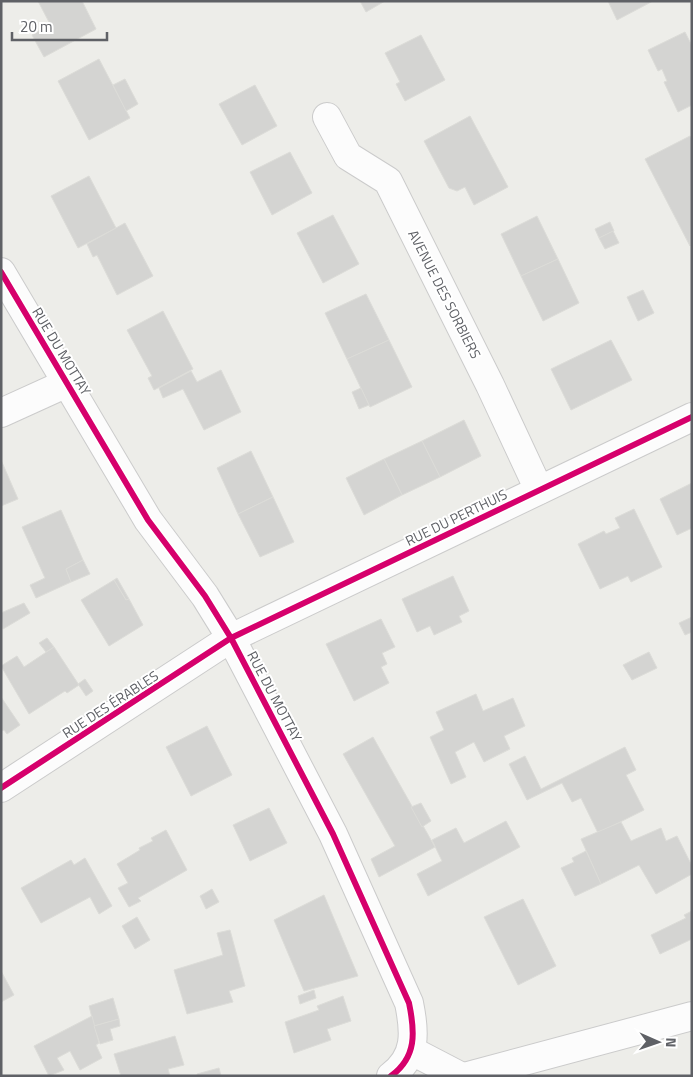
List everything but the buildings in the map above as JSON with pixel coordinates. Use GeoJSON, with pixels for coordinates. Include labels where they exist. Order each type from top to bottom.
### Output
{"type":"FeatureCollection","features":[{"type":"Feature","properties":{"kind":"street","name":"AVENUE DES SORBIERS"},"geometry":{"type":"LineString","coordinates":[[327,117],[348,156],[388,181],[490,385],[539,490]]}},
{"type":"Feature","properties":{"kind":"street","name":"RUE DU MOTTAY"},"geometry":{"type":"LineString","coordinates":[[1,272],[148,520],[205,596],[231,638],[333,834],[409,1003],[414,1029],[412,1051]]}},
{"type":"Feature","properties":{"kind":"street"},"geometry":{"type":"LineString","coordinates":[[1,413],[67,384]]}},
{"type":"Feature","properties":{"kind":"street","name":"RUE DU PERTHUIS"},"geometry":{"type":"LineString","coordinates":[[231,638],[692,417]]}},
{"type":"Feature","properties":{"kind":"street","name":"RUE DES ÉRABLES"},"geometry":{"type":"LineString","coordinates":[[1,788],[231,638]]}},
{"type":"Feature","properties":{"kind":"street"},"geometry":{"type":"LineString","coordinates":[[468,1076],[692,1016]]}},
{"type":"Feature","properties":{"kind":"street"},"geometry":{"type":"LineString","coordinates":[[391,1076],[400,1069],[412,1051],[460,1076]]}},
{"type":"Feature","properties":{"kind":"cycle path"},"geometry":{"type":"LineString","coordinates":[[1,272],[148,520],[205,596],[231,638],[333,834],[409,1003],[413,1034],[410,1052],[406,1061],[391,1076]]}},
{"type":"Feature","properties":{"kind":"cycle path"},"geometry":{"type":"LineString","coordinates":[[1,788],[231,638],[692,417]]}}]}
